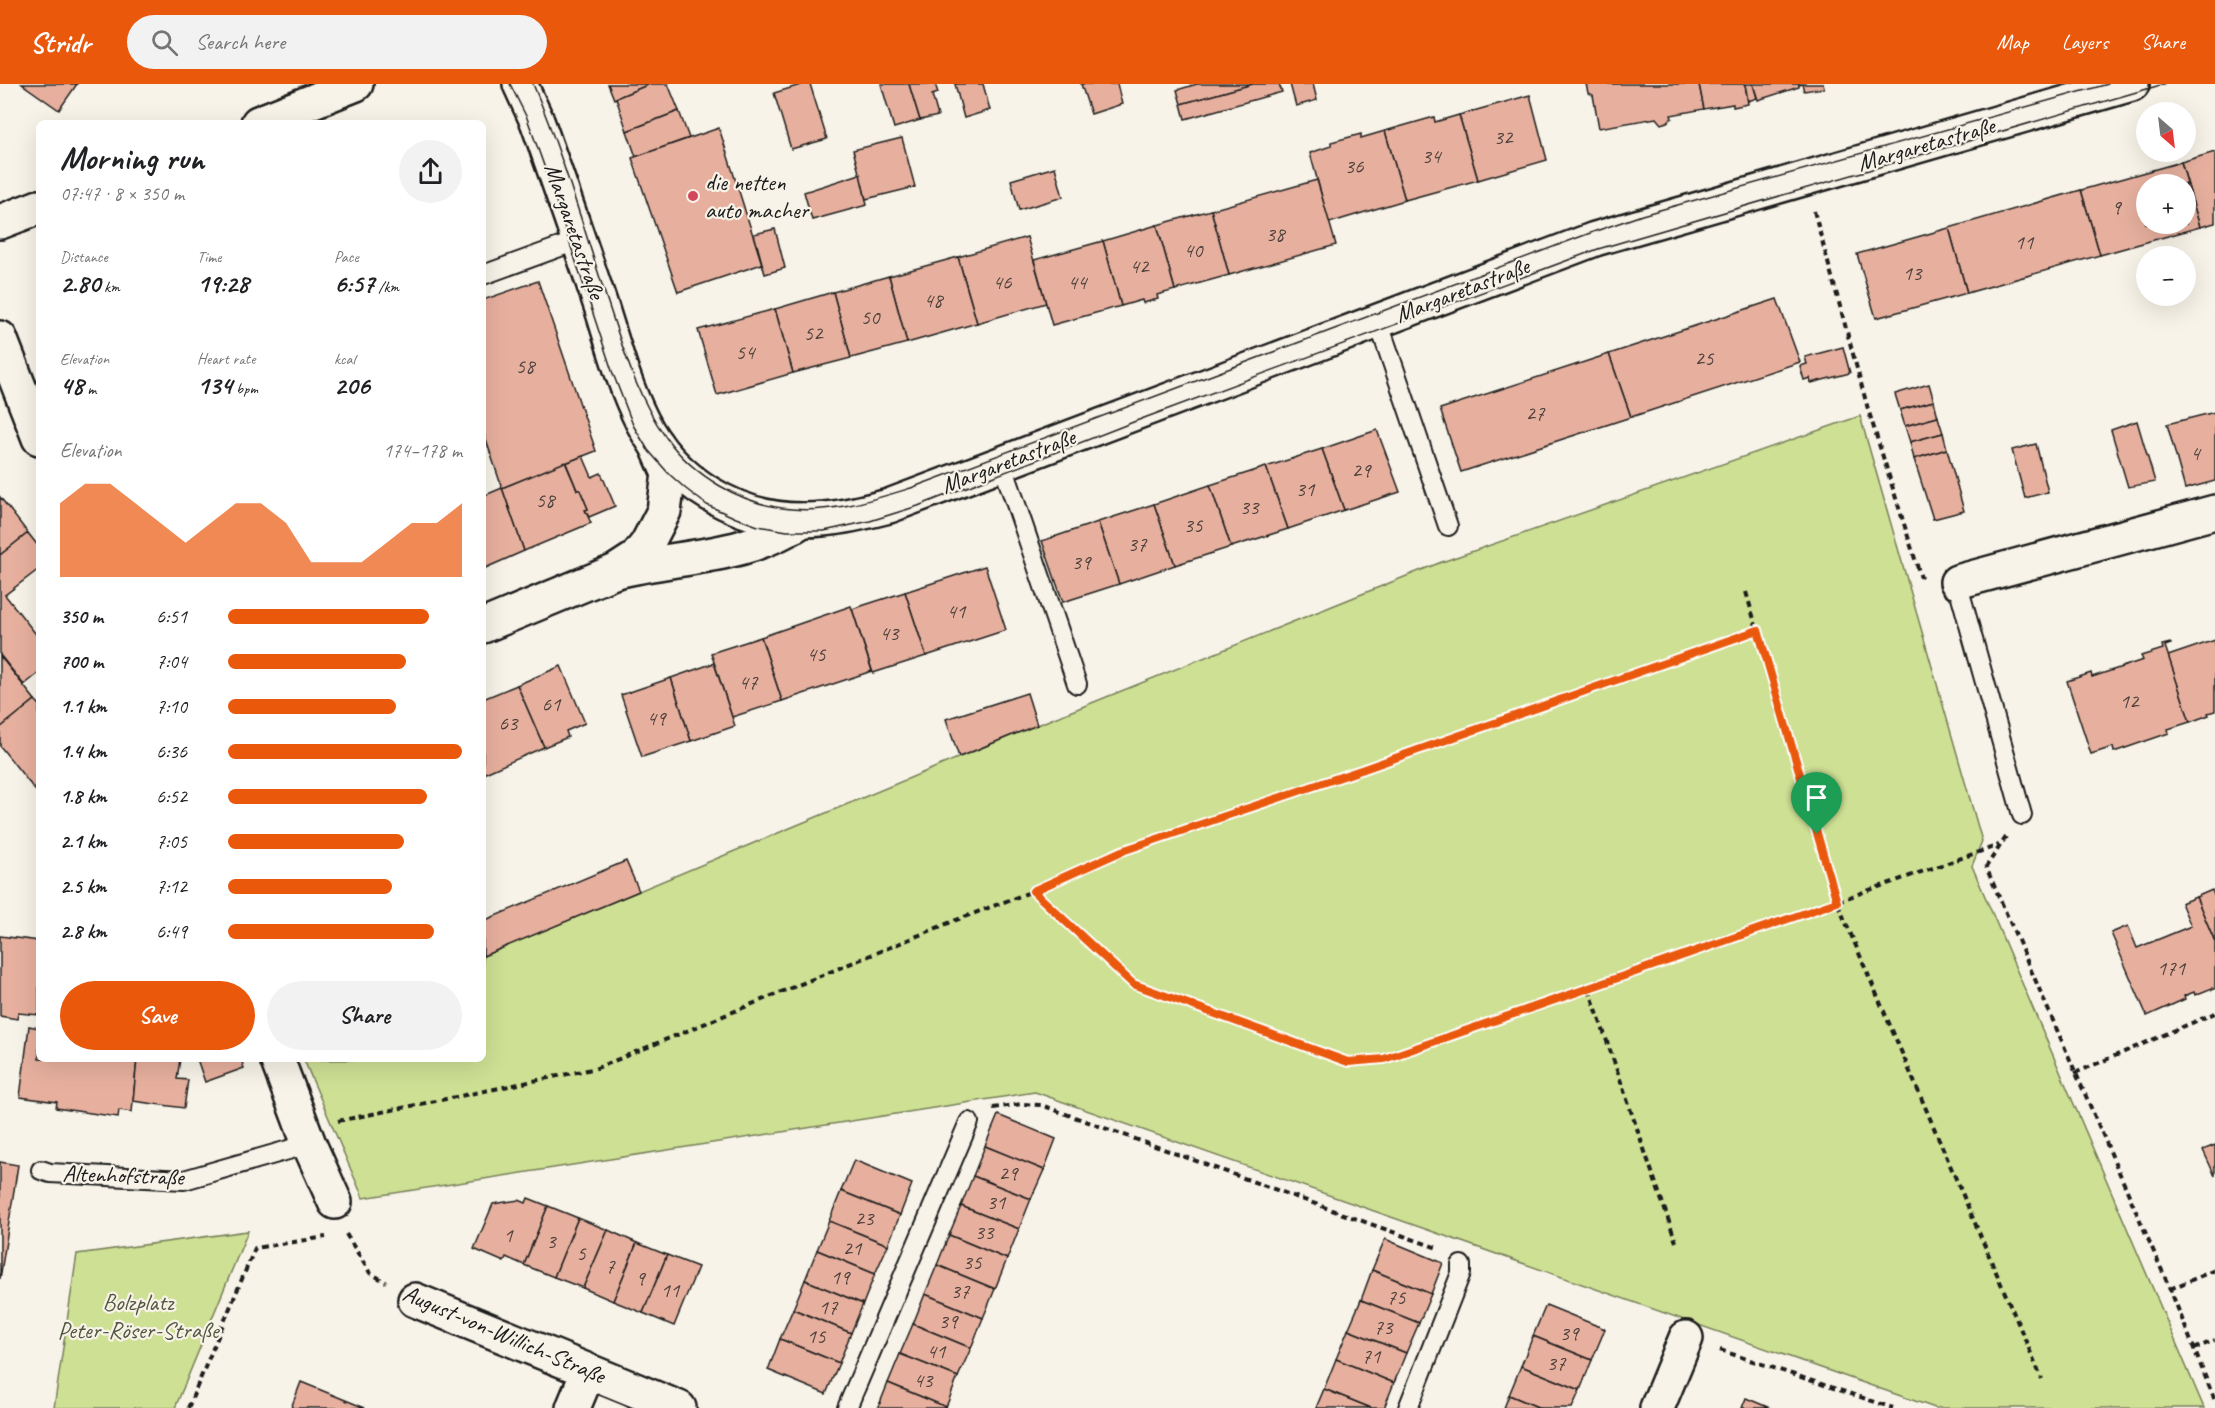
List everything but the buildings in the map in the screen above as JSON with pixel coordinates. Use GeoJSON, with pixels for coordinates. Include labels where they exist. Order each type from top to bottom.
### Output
{"type":"FeatureCollection","features":[{"type":"Feature","properties":{"kind":"street"},"geometry":{"type":"LineString","coordinates":[[266,120],[356,84]]}},
{"type":"Feature","properties":{"kind":"street","name":"Margaretastraße"},"geometry":{"type":"LineString","coordinates":[[486,625],[616,571],[636,558],[647,544],[664,511],[669,474],[656,444],[642,421],[621,368],[537,121],[520,84]]}},
{"type":"Feature","properties":{"kind":"street","name":"Margaretastraße"},"geometry":{"type":"LineString","coordinates":[[656,444],[676,468],[713,497],[740,509],[771,517],[803,520],[843,517],[889,506],[1595,240],[2132,84]]}},
{"type":"Feature","properties":{"kind":"street"},"geometry":{"type":"LineString","coordinates":[[0,222],[36,208]]}},
{"type":"Feature","properties":{"kind":"street"},"geometry":{"type":"LineString","coordinates":[[0,338],[36,430]]}},
{"type":"Feature","properties":{"kind":"street"},"geometry":{"type":"LineString","coordinates":[[1957,582],[2215,512]]}},
{"type":"Feature","properties":{"kind":"street","name":"Margaretastraße"},"geometry":{"type":"LineString","coordinates":[[616,571],[732,551],[787,531],[803,520]]}},
{"type":"Feature","properties":{"kind":"street"},"geometry":{"type":"LineString","coordinates":[[278,1062],[306,1136],[335,1202]]}},
{"type":"Feature","properties":{"kind":"street","name":"August-von-Willich-Straße"},"geometry":{"type":"LineString","coordinates":[[415,1300],[679,1408]]}},
{"type":"Feature","properties":{"kind":"street"},"geometry":{"type":"LineString","coordinates":[[1657,1408],[1686,1338]]}},
{"type":"Feature","properties":{"kind":"street"},"geometry":{"type":"LineString","coordinates":[[573,1408],[588,1372]]}},
{"type":"Feature","properties":{"kind":"lane"},"geometry":{"type":"LineString","coordinates":[[486,274],[579,240]]}},
{"type":"Feature","properties":{"kind":"lane"},"geometry":{"type":"LineString","coordinates":[[1377,321],[1448,526]]}},
{"type":"Feature","properties":{"kind":"lane"},"geometry":{"type":"LineString","coordinates":[[1002,463],[1077,684]]}},
{"type":"Feature","properties":{"kind":"lane"},"geometry":{"type":"LineString","coordinates":[[1957,582],[2022,815]]}},
{"type":"Feature","properties":{"kind":"lane"},"geometry":{"type":"LineString","coordinates":[[847,1408],[969,1122]]}},
{"type":"Feature","properties":{"kind":"lane","name":"Altenhofstraße"},"geometry":{"type":"LineString","coordinates":[[41,1170],[50,1173],[184,1180],[306,1136]]}},
{"type":"Feature","properties":{"kind":"lane"},"geometry":{"type":"LineString","coordinates":[[1408,1408],[1461,1274],[1461,1265]]}},
{"type":"Feature","properties":{"kind":"path"},"geometry":{"type":"LineString","coordinates":[[1806,179],[1868,409],[1923,583]]}},
{"type":"Feature","properties":{"kind":"path"},"geometry":{"type":"LineString","coordinates":[[1746,592],[1837,902],[2042,1379]]}},
{"type":"Feature","properties":{"kind":"path"},"geometry":{"type":"LineString","coordinates":[[306,1136],[597,1068],[951,922],[1033,891],[1122,851],[1375,765],[1758,630]]}},
{"type":"Feature","properties":{"kind":"path"},"geometry":{"type":"LineString","coordinates":[[2022,815],[1999,845],[1986,867],[2170,1289],[2215,1401]]}},
{"type":"Feature","properties":{"kind":"path"},"geometry":{"type":"LineString","coordinates":[[1033,891],[1133,984],[1348,1062],[1384,1059],[1999,845]]}},
{"type":"Feature","properties":{"kind":"path"},"geometry":{"type":"LineString","coordinates":[[1589,989],[1676,1242]]}},
{"type":"Feature","properties":{"kind":"path"},"geometry":{"type":"LineString","coordinates":[[2075,1073],[2215,1013]]}},
{"type":"Feature","properties":{"kind":"path"},"geometry":{"type":"LineString","coordinates":[[969,1122],[982,1111],[1002,1106],[1041,1105],[1449,1252],[1459,1258],[1461,1265]]}},
{"type":"Feature","properties":{"kind":"path","name":"August-von-Willich-Straße"},"geometry":{"type":"LineString","coordinates":[[335,1202],[346,1234],[370,1273],[415,1300]]}},
{"type":"Feature","properties":{"kind":"path"},"geometry":{"type":"LineString","coordinates":[[339,1235],[346,1234]]}},
{"type":"Feature","properties":{"kind":"path"},"geometry":{"type":"LineString","coordinates":[[188,1408],[255,1248],[332,1236]]}},
{"type":"Feature","properties":{"kind":"path"},"geometry":{"type":"LineString","coordinates":[[2170,1289],[2215,1270]]}},
{"type":"Feature","properties":{"kind":"path"},"geometry":{"type":"LineString","coordinates":[[1686,1338],[1893,1408]]}},
{"type":"Feature","properties":{"kind":"path"},"geometry":{"type":"LineString","coordinates":[[2194,1349],[2215,1340]]}},
{"type":"Feature","properties":{"kind":"green space"},"geometry":{"type":"Polygon","coordinates":[[[1860,416],[1982,841],[1972,866],[2204,1408],[1935,1408],[1035,1092],[363,1198],[305,1062],[486,1062],[486,955],[1037,725],[1439,563],[1860,416]]]}},
{"type":"Feature","properties":{"kind":"green space","name":"Bolzplatz Peter-Röser-Straße"},"geometry":{"type":"Polygon","coordinates":[[[248,1231],[175,1408],[54,1408],[77,1254],[248,1231]]]}},
{"type":"Feature","properties":{"kind":"tram line"},"geometry":{"type":"LineString","coordinates":[[510,84],[527,118],[548,177],[612,371],[633,425],[648,450],[669,474],[707,505],[758,526],[787,531],[824,531],[870,521],[918,506],[1136,421],[1598,249],[2164,84]]}},
{"type":"Feature","properties":{"kind":"tram line"},"geometry":{"type":"LineString","coordinates":[[533,84],[564,165],[625,355],[655,421],[676,450],[704,476],[720,486],[755,502],[806,510],[852,504],[911,488],[1642,215],[2108,84]]}},
{"type":"Feature","properties":{"kind":"place","name":"die netten auto macher"},"geometry":{"type":"Point","coordinates":[693,196]}},
{"type":"Feature","properties":{"kind":"route"},"geometry":{"type":"LineString","coordinates":[[1758,630],[1817,834],[1837,902],[1384,1059],[1348,1062],[1133,984],[1033,891],[1122,851],[1364,769],[1758,630]]}}]}
